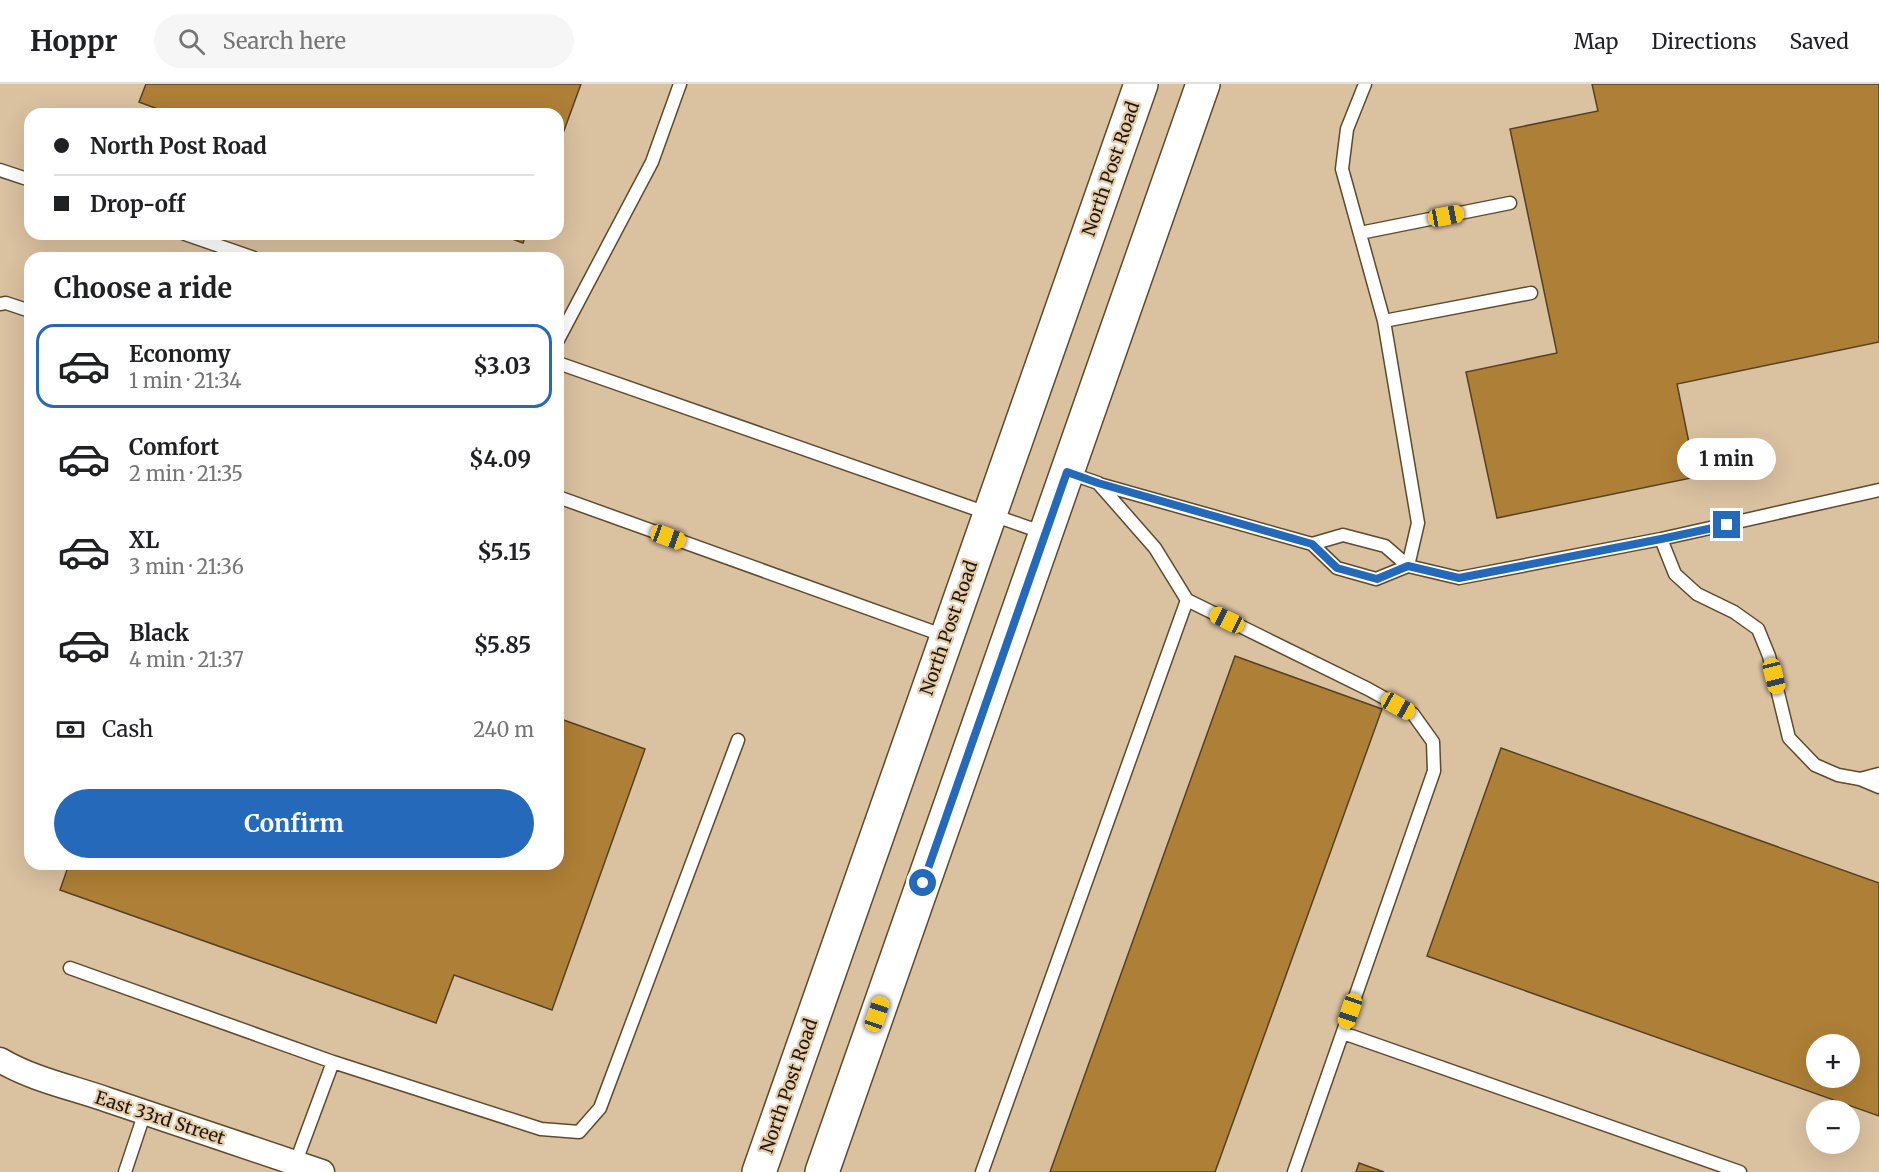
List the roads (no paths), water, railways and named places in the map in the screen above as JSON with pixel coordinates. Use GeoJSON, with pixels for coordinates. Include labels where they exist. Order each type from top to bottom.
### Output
{"type":"FeatureCollection","features":[{"type":"Feature","properties":{"kind":"main road","name":"North Post Road"},"geometry":{"type":"LineString","coordinates":[[759,1172],[1141,84]]}},
{"type":"Feature","properties":{"kind":"main road"},"geometry":{"type":"LineString","coordinates":[[822,1172],[1203,84]]}},
{"type":"Feature","properties":{"kind":"street","name":"East 33rd Street"},"geometry":{"type":"LineString","coordinates":[[0,1060],[46,1081],[145,1112],[294,1167],[322,1172]]}},
{"type":"Feature","properties":{"kind":"lane"},"geometry":{"type":"LineString","coordinates":[[564,329],[652,162],[680,84]]}},
{"type":"Feature","properties":{"kind":"lane"},"geometry":{"type":"LineString","coordinates":[[1365,84],[1347,129],[1342,169],[1384,321],[1418,523],[1408,566]]}},
{"type":"Feature","properties":{"kind":"lane"},"geometry":{"type":"LineString","coordinates":[[0,170],[24,178]]}},
{"type":"Feature","properties":{"kind":"lane"},"geometry":{"type":"LineString","coordinates":[[1360,233],[1510,203]]}},
{"type":"Feature","properties":{"kind":"lane"},"geometry":{"type":"LineString","coordinates":[[202,240],[237,252]]}},
{"type":"Feature","properties":{"kind":"lane"},"geometry":{"type":"LineString","coordinates":[[1384,321],[1531,293]]}},
{"type":"Feature","properties":{"kind":"lane"},"geometry":{"type":"LineString","coordinates":[[0,304],[6,303],[24,308]]}},
{"type":"Feature","properties":{"kind":"lane"},"geometry":{"type":"LineString","coordinates":[[564,365],[1046,533]]}},
{"type":"Feature","properties":{"kind":"lane"},"geometry":{"type":"LineString","coordinates":[[1067,472],[1098,483],[1312,544],[1337,568],[1377,579],[1408,566]]}},
{"type":"Feature","properties":{"kind":"lane"},"geometry":{"type":"LineString","coordinates":[[1098,483],[1155,548],[1187,600],[1368,689],[1413,714],[1433,742],[1434,771],[1294,1172]]}},
{"type":"Feature","properties":{"kind":"lane"},"geometry":{"type":"LineString","coordinates":[[1312,544],[1343,535],[1385,546],[1408,566],[1459,578],[1661,539],[1879,490]]}},
{"type":"Feature","properties":{"kind":"lane"},"geometry":{"type":"LineString","coordinates":[[564,499],[946,637]]}},
{"type":"Feature","properties":{"kind":"lane"},"geometry":{"type":"LineString","coordinates":[[1661,539],[1675,574],[1697,594],[1734,612],[1758,629],[1769,656],[1789,738],[1815,765],[1838,776],[1860,779],[1879,787]]}},
{"type":"Feature","properties":{"kind":"lane"},"geometry":{"type":"LineString","coordinates":[[982,1172],[1187,600]]}},
{"type":"Feature","properties":{"kind":"lane"},"geometry":{"type":"LineString","coordinates":[[70,968],[333,1062],[541,1130],[579,1132],[600,1108],[738,740]]}},
{"type":"Feature","properties":{"kind":"lane"},"geometry":{"type":"LineString","coordinates":[[1860,779],[1879,774]]}},
{"type":"Feature","properties":{"kind":"lane"},"geometry":{"type":"LineString","coordinates":[[1342,1033],[1740,1172]]}},
{"type":"Feature","properties":{"kind":"lane"},"geometry":{"type":"LineString","coordinates":[[294,1167],[333,1062]]}},
{"type":"Feature","properties":{"kind":"lane"},"geometry":{"type":"LineString","coordinates":[[125,1172],[145,1112]]}}]}
